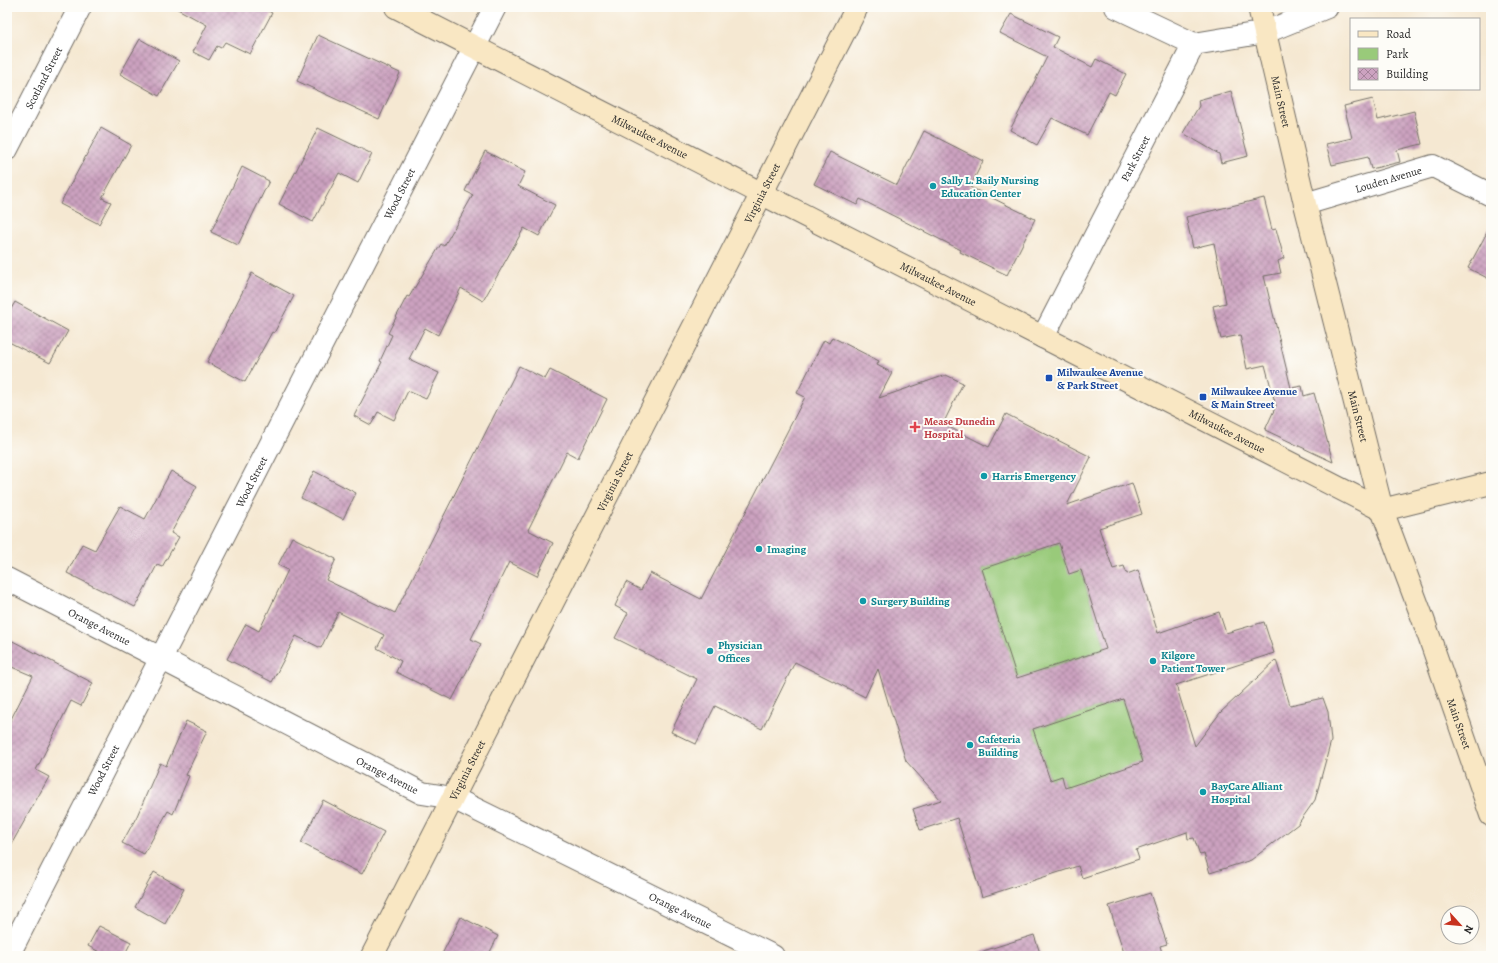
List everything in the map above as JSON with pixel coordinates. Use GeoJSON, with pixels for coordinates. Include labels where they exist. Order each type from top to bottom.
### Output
{"type":"FeatureCollection","features":[{"type":"Feature","properties":{"kind":"street","name":"Scotland Street"},"geometry":{"type":"LineString","coordinates":[[7,149],[80,7]]}},
{"type":"Feature","properties":{"kind":"street","name":"Milwaukee Avenue"},"geometry":{"type":"LineString","coordinates":[[396,7],[1382,510]]}},
{"type":"Feature","properties":{"kind":"street","name":"Wood Street"},"geometry":{"type":"LineString","coordinates":[[8,956],[495,7]]}},
{"type":"Feature","properties":{"kind":"street","name":"Virginia Street"},"geometry":{"type":"LineString","coordinates":[[372,956],[857,7]]}},
{"type":"Feature","properties":{"kind":"street"},"geometry":{"type":"LineString","coordinates":[[1116,7],[1194,44],[1266,32],[1327,7]]}},
{"type":"Feature","properties":{"kind":"street","name":"Main Street"},"geometry":{"type":"LineString","coordinates":[[1259,7],[1305,204],[1382,510],[1425,626],[1491,815]]}},
{"type":"Feature","properties":{"kind":"street","name":"Park Street"},"geometry":{"type":"LineString","coordinates":[[1043,337],[1194,44]]}},
{"type":"Feature","properties":{"kind":"street","name":"Louden Avenue"},"geometry":{"type":"LineString","coordinates":[[1305,204],[1433,166],[1491,195]]}},
{"type":"Feature","properties":{"kind":"street"},"geometry":{"type":"LineString","coordinates":[[1382,510],[1491,483]]}},
{"type":"Feature","properties":{"kind":"street","name":"Orange Avenue"},"geometry":{"type":"LineString","coordinates":[[7,579],[422,793],[453,798],[773,956]]}},
{"type":"Feature","properties":{"kind":"green space"},"geometry":{"type":"Polygon","coordinates":[[[1059,543],[1081,570],[1106,649],[1044,669],[1020,685],[982,569],[1059,543]]]}},
{"type":"Feature","properties":{"kind":"green space"},"geometry":{"type":"Polygon","coordinates":[[[1123,699],[1143,762],[1090,865],[1062,776],[1050,780],[1033,729],[1123,699]]]}},
{"type":"Feature","properties":{"kind":"building"},"geometry":{"type":"Polygon","coordinates":[[[174,7],[261,7],[272,13],[250,54],[225,42],[221,48],[217,46],[209,60],[193,52],[207,25],[174,7]]]}},
{"type":"Feature","properties":{"kind":"building"},"geometry":{"type":"Polygon","coordinates":[[[1011,14],[1058,37],[1053,47],[1092,67],[1096,59],[1126,74],[1115,95],[1109,92],[1087,135],[1052,118],[1037,145],[1010,130],[1047,57],[1000,33],[1011,14]]]}},
{"type":"Feature","properties":{"kind":"building"},"geometry":{"type":"Polygon","coordinates":[[[318,35],[400,73],[379,119],[297,81],[318,35]]]}},
{"type":"Feature","properties":{"kind":"building"},"geometry":{"type":"Polygon","coordinates":[[[140,39],[179,61],[159,96],[120,74],[140,39]]]}},
{"type":"Feature","properties":{"kind":"building"},"geometry":{"type":"Polygon","coordinates":[[[1231,91],[1248,156],[1221,163],[1219,154],[1183,133],[1199,106],[1198,100],[1231,91]]]}},
{"type":"Feature","properties":{"kind":"building"},"geometry":{"type":"Polygon","coordinates":[[[1373,99],[1378,120],[1414,111],[1422,144],[1397,150],[1400,162],[1371,169],[1368,157],[1332,165],[1326,144],[1352,138],[1344,106],[1373,99]]]}},
{"type":"Feature","properties":{"kind":"building"},"geometry":{"type":"Polygon","coordinates":[[[101,128],[131,145],[102,198],[111,202],[99,224],[60,204],[101,128]]]}},
{"type":"Feature","properties":{"kind":"building"},"geometry":{"type":"Polygon","coordinates":[[[318,128],[372,154],[358,183],[339,173],[313,222],[279,204],[318,128]]]}},
{"type":"Feature","properties":{"kind":"building"},"geometry":{"type":"Polygon","coordinates":[[[924,131],[983,161],[970,187],[1035,219],[1007,275],[860,199],[857,205],[814,184],[830,152],[897,185],[924,131]]]}},
{"type":"Feature","properties":{"kind":"building"},"geometry":{"type":"Polygon","coordinates":[[[485,151],[525,172],[518,186],[555,205],[539,236],[524,228],[483,301],[461,288],[438,335],[425,328],[409,359],[439,373],[426,399],[408,391],[394,420],[378,412],[371,425],[354,416],[382,362],[380,361],[392,335],[388,333],[407,296],[409,297],[441,244],[444,246],[473,195],[465,191],[485,151]]]}},
{"type":"Feature","properties":{"kind":"building"},"geometry":{"type":"Polygon","coordinates":[[[242,167],[269,181],[238,245],[211,232],[242,167]]]}},
{"type":"Feature","properties":{"kind":"building"},"geometry":{"type":"Polygon","coordinates":[[[1264,198],[1272,230],[1276,229],[1284,258],[1278,261],[1281,273],[1264,276],[1291,388],[1302,386],[1304,396],[1314,393],[1333,462],[1265,430],[1276,406],[1265,365],[1247,369],[1240,335],[1221,339],[1213,306],[1226,303],[1214,243],[1193,248],[1186,217],[1264,198]]]}},
{"type":"Feature","properties":{"kind":"building"},"geometry":{"type":"Polygon","coordinates":[[[1491,225],[1491,280],[1468,268],[1491,225]]]}},
{"type":"Feature","properties":{"kind":"building"},"geometry":{"type":"Polygon","coordinates":[[[252,273],[294,296],[274,333],[272,332],[245,382],[207,362],[252,273]]]}},
{"type":"Feature","properties":{"kind":"building"},"geometry":{"type":"Polygon","coordinates":[[[15,302],[68,331],[50,363],[7,341],[7,316],[15,302]]]}},
{"type":"Feature","properties":{"kind":"building"},"geometry":{"type":"Polygon","coordinates":[[[832,337],[879,361],[877,365],[892,373],[879,398],[946,375],[963,383],[943,424],[989,447],[1006,414],[1091,457],[1067,505],[1132,483],[1142,514],[1099,528],[1113,569],[1124,566],[1127,574],[1138,570],[1158,633],[1219,612],[1226,633],[1264,622],[1274,653],[1176,685],[1195,746],[1220,713],[1276,660],[1290,705],[1323,698],[1328,712],[1331,741],[1315,800],[1298,824],[1251,860],[1210,873],[1204,854],[1200,855],[1194,838],[1188,839],[1187,832],[1136,850],[1139,859],[1082,878],[1078,866],[982,897],[957,818],[920,830],[913,809],[941,800],[906,761],[878,669],[865,697],[795,662],[762,729],[715,706],[696,744],[671,732],[697,679],[615,638],[628,613],[615,606],[626,582],[641,590],[650,573],[701,599],[805,397],[797,393],[824,340],[829,343],[832,337]],[[1059,543],[982,569],[1017,678],[1106,649],[1081,570],[1069,574],[1059,543]],[[1123,699],[1033,729],[1050,780],[1062,776],[1065,788],[1143,762],[1123,699]]]}},
{"type":"Feature","properties":{"kind":"building"},"geometry":{"type":"Polygon","coordinates":[[[519,366],[545,379],[550,370],[607,399],[578,458],[567,452],[528,530],[553,543],[537,576],[509,562],[471,639],[481,644],[452,700],[396,672],[401,661],[377,648],[384,635],[338,612],[321,648],[296,636],[272,682],[227,659],[246,624],[259,631],[288,570],[278,565],[292,537],[336,559],[326,580],[395,613],[519,366]]]}},
{"type":"Feature","properties":{"kind":"building"},"geometry":{"type":"Polygon","coordinates":[[[171,471],[197,486],[171,533],[179,537],[162,567],[157,565],[135,607],[67,573],[82,544],[95,550],[120,506],[145,519],[171,471]]]}},
{"type":"Feature","properties":{"kind":"building"},"geometry":{"type":"Polygon","coordinates":[[[314,471],[356,493],[343,519],[301,498],[314,471]]]}},
{"type":"Feature","properties":{"kind":"building"},"geometry":{"type":"Polygon","coordinates":[[[7,638],[93,683],[81,706],[71,701],[36,770],[49,777],[7,852],[7,727],[33,676],[7,665],[7,638]]]}},
{"type":"Feature","properties":{"kind":"building"},"geometry":{"type":"Polygon","coordinates":[[[186,721],[207,731],[186,775],[189,776],[173,814],[168,811],[144,854],[122,843],[137,816],[160,763],[166,766],[186,721]]]}},
{"type":"Feature","properties":{"kind":"building"},"geometry":{"type":"Polygon","coordinates":[[[323,800],[384,832],[362,874],[301,843],[323,800]]]}},
{"type":"Feature","properties":{"kind":"building"},"geometry":{"type":"Polygon","coordinates":[[[154,872],[184,889],[165,924],[135,907],[154,872]]]}},
{"type":"Feature","properties":{"kind":"building"},"geometry":{"type":"Polygon","coordinates":[[[1150,893],[1167,944],[1160,946],[1163,956],[1125,956],[1109,906],[1150,893]]]}},
{"type":"Feature","properties":{"kind":"building"},"geometry":{"type":"Polygon","coordinates":[[[461,917],[498,936],[488,956],[441,956],[461,917]]]}},
{"type":"Feature","properties":{"kind":"building"},"geometry":{"type":"Polygon","coordinates":[[[99,926],[131,942],[124,956],[107,956],[88,946],[99,926]]]}},
{"type":"Feature","properties":{"kind":"building"},"geometry":{"type":"Polygon","coordinates":[[[1034,935],[1041,956],[981,956],[980,952],[1034,935]]]}},
{"type":"Feature","properties":{"kind":"place","name":"Sally L. Baily Nursing Education Center"},"geometry":{"type":"Point","coordinates":[933,186]}},
{"type":"Feature","properties":{"kind":"place","name":"Milwaukee Avenue & Park Street"},"geometry":{"type":"Point","coordinates":[1049,378]}},
{"type":"Feature","properties":{"kind":"place","name":"Milwaukee Avenue & Main Street"},"geometry":{"type":"Point","coordinates":[1203,397]}},
{"type":"Feature","properties":{"kind":"place","name":"Mease Dunedin Hospital"},"geometry":{"type":"Point","coordinates":[915,427]}},
{"type":"Feature","properties":{"kind":"place","name":"Harris Emergency"},"geometry":{"type":"Point","coordinates":[984,476]}},
{"type":"Feature","properties":{"kind":"place","name":"Imaging"},"geometry":{"type":"Point","coordinates":[759,549]}},
{"type":"Feature","properties":{"kind":"place","name":"Surgery Building"},"geometry":{"type":"Point","coordinates":[863,601]}},
{"type":"Feature","properties":{"kind":"place","name":"Physician Offices"},"geometry":{"type":"Point","coordinates":[710,651]}},
{"type":"Feature","properties":{"kind":"place","name":"Kilgore Patient Tower"},"geometry":{"type":"Point","coordinates":[1153,661]}},
{"type":"Feature","properties":{"kind":"place","name":"Cafeteria Building"},"geometry":{"type":"Point","coordinates":[970,745]}},
{"type":"Feature","properties":{"kind":"place","name":"BayCare Alliant Hospital"},"geometry":{"type":"Point","coordinates":[1203,792]}}]}
